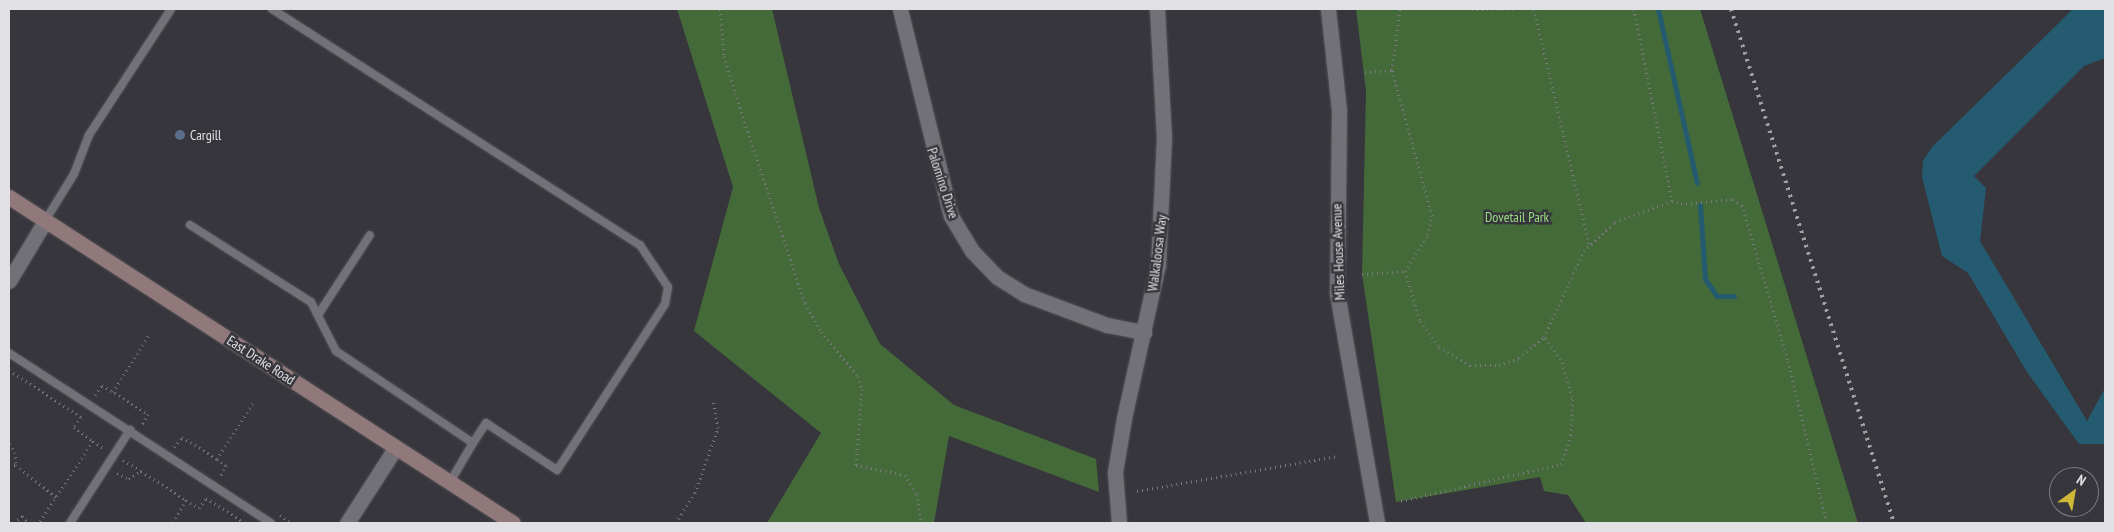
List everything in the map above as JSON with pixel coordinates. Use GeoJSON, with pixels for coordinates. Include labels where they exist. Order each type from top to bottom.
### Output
{"type":"FeatureCollection","features":[{"type":"Feature","properties":{"kind":"main road","name":"East Drake Road"},"geometry":{"type":"LineString","coordinates":[[9,197],[513,523]]}},
{"type":"Feature","properties":{"kind":"street","name":"Palomino Drive"},"geometry":{"type":"LineString","coordinates":[[900,9],[951,216],[972,251],[997,277],[1024,294],[1107,325],[1144,332]]}},
{"type":"Feature","properties":{"kind":"street","name":"Walkaloosa Way"},"geometry":{"type":"LineString","coordinates":[[1119,523],[1115,472],[1158,265],[1163,192],[1163,74],[1157,9]]}},
{"type":"Feature","properties":{"kind":"street","name":"Miles House Avenue"},"geometry":{"type":"LineString","coordinates":[[1328,9],[1339,110],[1337,293],[1377,523]]}},
{"type":"Feature","properties":{"kind":"street"},"geometry":{"type":"LineString","coordinates":[[9,281],[45,221]]}},
{"type":"Feature","properties":{"kind":"street"},"geometry":{"type":"LineString","coordinates":[[347,523],[396,447]]}},
{"type":"Feature","properties":{"kind":"lane"},"geometry":{"type":"LineString","coordinates":[[45,221],[74,174],[89,134],[171,9]]}},
{"type":"Feature","properties":{"kind":"lane"},"geometry":{"type":"LineString","coordinates":[[272,9],[640,245],[668,287],[665,304],[557,470],[486,423],[450,482]]}},
{"type":"Feature","properties":{"kind":"lane"},"geometry":{"type":"LineString","coordinates":[[190,225],[311,302],[336,351],[473,444]]}},
{"type":"Feature","properties":{"kind":"lane"},"geometry":{"type":"LineString","coordinates":[[318,315],[370,235]]}},
{"type":"Feature","properties":{"kind":"lane"},"geometry":{"type":"LineString","coordinates":[[9,353],[271,523]]}},
{"type":"Feature","properties":{"kind":"lane"},"geometry":{"type":"LineString","coordinates":[[70,523],[130,430]]}},
{"type":"Feature","properties":{"kind":"path"},"geometry":{"type":"LineString","coordinates":[[720,9],[724,56],[734,94],[805,303],[821,332],[858,376],[862,389],[856,465],[905,475],[917,494],[921,523]]}},
{"type":"Feature","properties":{"kind":"path"},"geometry":{"type":"LineString","coordinates":[[1400,9],[1392,70],[1432,216],[1428,235],[1405,271]]}},
{"type":"Feature","properties":{"kind":"path"},"geometry":{"type":"LineString","coordinates":[[1472,9],[1514,9]]}},
{"type":"Feature","properties":{"kind":"path"},"geometry":{"type":"LineString","coordinates":[[1534,9],[1589,245]]}},
{"type":"Feature","properties":{"kind":"path"},"geometry":{"type":"LineString","coordinates":[[1634,9],[1672,200]]}},
{"type":"Feature","properties":{"kind":"path"},"geometry":{"type":"LineString","coordinates":[[1365,72],[1392,70]]}},
{"type":"Feature","properties":{"kind":"path"},"geometry":{"type":"LineString","coordinates":[[1405,271],[1424,329],[1453,357],[1470,364],[1499,365],[1519,358],[1544,336],[1589,245],[1629,214],[1672,200],[1681,204],[1733,199],[1742,205],[1788,361],[1827,523]]}},
{"type":"Feature","properties":{"kind":"path"},"geometry":{"type":"LineString","coordinates":[[1362,274],[1405,271]]}},
{"type":"Feature","properties":{"kind":"path"},"geometry":{"type":"LineString","coordinates":[[112,392],[150,333]]}},
{"type":"Feature","properties":{"kind":"path"},"geometry":{"type":"LineString","coordinates":[[1401,502],[1561,464],[1571,435],[1572,397],[1561,359],[1544,336]]}},
{"type":"Feature","properties":{"kind":"path"},"geometry":{"type":"LineString","coordinates":[[9,370],[80,417],[74,427],[104,449]]}},
{"type":"Feature","properties":{"kind":"path"},"geometry":{"type":"LineString","coordinates":[[87,391],[95,396],[102,384],[148,414],[141,426],[147,430]]}},
{"type":"Feature","properties":{"kind":"path"},"geometry":{"type":"LineString","coordinates":[[217,459],[255,400]]}},
{"type":"Feature","properties":{"kind":"path"},"geometry":{"type":"LineString","coordinates":[[676,523],[695,493],[718,428],[713,401]]}},
{"type":"Feature","properties":{"kind":"path"},"geometry":{"type":"LineString","coordinates":[[168,443],[175,448],[182,436],[226,465],[219,476],[226,481]]}},
{"type":"Feature","properties":{"kind":"path"},"geometry":{"type":"LineString","coordinates":[[39,523],[93,441]]}},
{"type":"Feature","properties":{"kind":"path"},"geometry":{"type":"LineString","coordinates":[[9,444],[15,452],[16,465]]}},
{"type":"Feature","properties":{"kind":"path"},"geometry":{"type":"LineString","coordinates":[[1137,491],[1338,456]]}},
{"type":"Feature","properties":{"kind":"path"},"geometry":{"type":"LineString","coordinates":[[122,460],[199,508],[206,498],[245,523]]}},
{"type":"Feature","properties":{"kind":"path"},"geometry":{"type":"LineString","coordinates":[[9,465],[16,465],[56,497]]}},
{"type":"Feature","properties":{"kind":"path"},"geometry":{"type":"LineString","coordinates":[[112,480],[117,472],[129,479],[141,471]]}},
{"type":"Feature","properties":{"kind":"path"},"geometry":{"type":"LineString","coordinates":[[172,523],[186,500]]}},
{"type":"Feature","properties":{"kind":"path"},"geometry":{"type":"LineString","coordinates":[[277,514],[292,523]]}},
{"type":"Feature","properties":{"kind":"path"},"geometry":{"type":"LineString","coordinates":[[14,523],[22,516],[28,523]]}},
{"type":"Feature","properties":{"kind":"green space"},"geometry":{"type":"Polygon","coordinates":[[[677,9],[772,9],[819,208],[839,264],[880,344],[954,405],[1096,459],[1099,492],[949,436],[934,523],[767,523],[821,433],[694,331],[733,187],[677,9]]]}},
{"type":"Feature","properties":{"kind":"green space","name":"Dovetail Park"},"geometry":{"type":"Polygon","coordinates":[[[1356,9],[1700,9],[1858,523],[1586,523],[1568,495],[1544,491],[1540,477],[1396,502],[1362,274],[1366,91],[1356,9]]]}},
{"type":"Feature","properties":{"kind":"water"},"geometry":{"type":"Polygon","coordinates":[[[2073,9],[2105,9],[2105,58],[2084,66],[1974,176],[1986,188],[1980,241],[2087,421],[2105,388],[2105,444],[2079,444],[2027,372],[1968,273],[1942,256],[1922,177],[1923,161],[1932,147],[2073,9]]]}},
{"type":"Feature","properties":{"kind":"waterway"},"geometry":{"type":"LineString","coordinates":[[1658,9],[1697,183]]}},
{"type":"Feature","properties":{"kind":"waterway"},"geometry":{"type":"LineString","coordinates":[[1700,205],[1705,279],[1717,296],[1734,296]]}},
{"type":"Feature","properties":{"kind":"railway"},"geometry":{"type":"LineString","coordinates":[[1731,9],[1894,523]]}},
{"type":"Feature","properties":{"kind":"place","name":"Cargill"},"geometry":{"type":"Point","coordinates":[180,135]}}]}
